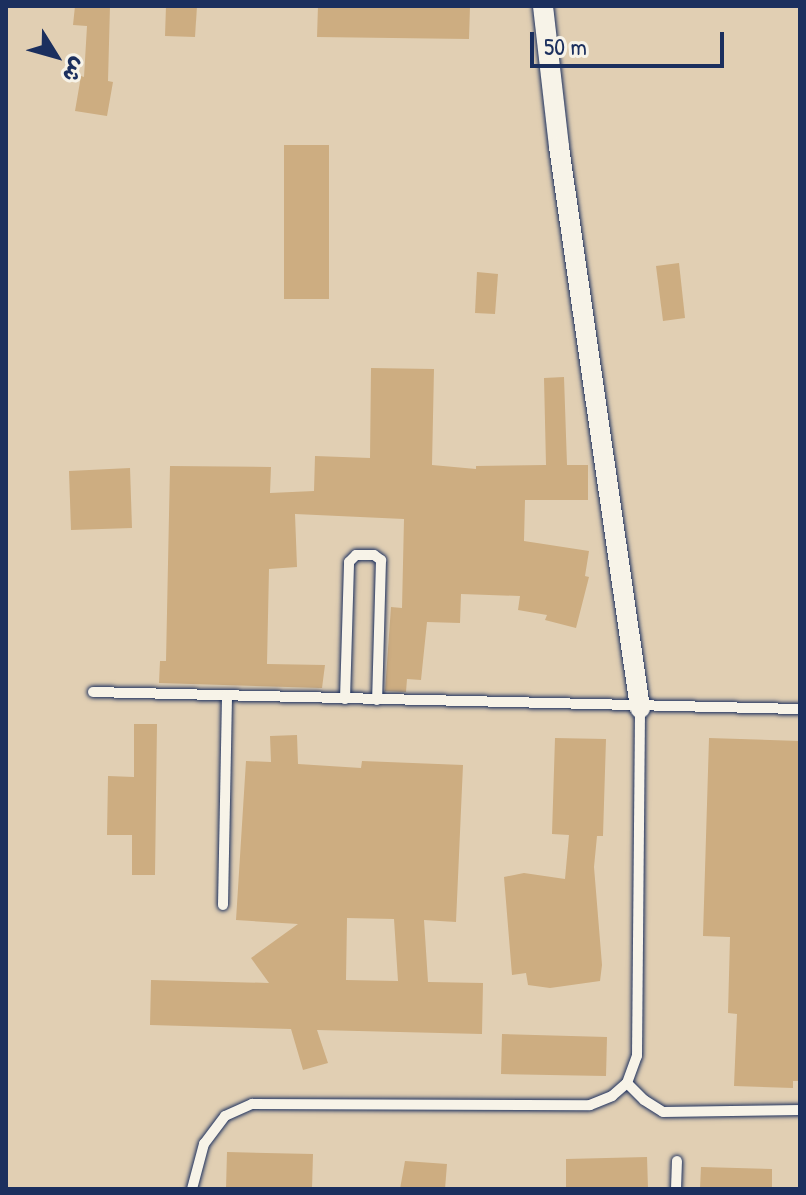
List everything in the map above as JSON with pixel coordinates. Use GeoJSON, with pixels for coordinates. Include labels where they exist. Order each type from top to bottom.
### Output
{"type":"FeatureCollection","features":[{"type":"Feature","properties":{"kind":"street"},"geometry":{"type":"LineString","coordinates":[[543,6],[559,147],[640,708]]}},
{"type":"Feature","properties":{"kind":"lane"},"geometry":{"type":"LineString","coordinates":[[345,699],[349,562],[356,555],[374,555],[381,560],[377,700]]}},
{"type":"Feature","properties":{"kind":"lane"},"geometry":{"type":"LineString","coordinates":[[93,692],[640,708],[800,709]]}},
{"type":"Feature","properties":{"kind":"lane"},"geometry":{"type":"LineString","coordinates":[[223,905],[227,695]]}},
{"type":"Feature","properties":{"kind":"lane"},"geometry":{"type":"LineString","coordinates":[[192,1189],[204,1144],[225,1116],[252,1104],[590,1105],[612,1096],[627,1083],[637,1056],[640,708]]}},
{"type":"Feature","properties":{"kind":"lane"},"geometry":{"type":"LineString","coordinates":[[627,1083],[644,1100],[663,1112],[800,1110]]}},
{"type":"Feature","properties":{"kind":"lane"},"geometry":{"type":"LineString","coordinates":[[676,1189],[677,1161]]}},
{"type":"Feature","properties":{"kind":"shaded area"},"geometry":{"type":"Polygon","coordinates":[[[6,6],[800,6],[800,1189],[6,1189],[6,6]]]}},
{"type":"Feature","properties":{"kind":"building"},"geometry":{"type":"Polygon","coordinates":[[[75,6],[110,6],[108,81],[113,82],[107,116],[75,111],[81,76],[84,77],[87,26],[73,25],[75,6]]]}},
{"type":"Feature","properties":{"kind":"building"},"geometry":{"type":"Polygon","coordinates":[[[166,6],[197,6],[195,37],[165,36],[166,6]]]}},
{"type":"Feature","properties":{"kind":"building"},"geometry":{"type":"Polygon","coordinates":[[[318,6],[470,6],[469,39],[317,37],[318,6]]]}},
{"type":"Feature","properties":{"kind":"building"},"geometry":{"type":"Polygon","coordinates":[[[284,145],[329,145],[329,299],[284,299],[284,145]]]}},
{"type":"Feature","properties":{"kind":"building"},"geometry":{"type":"Polygon","coordinates":[[[679,263],[685,318],[663,321],[656,266],[679,263]]]}},
{"type":"Feature","properties":{"kind":"building"},"geometry":{"type":"Polygon","coordinates":[[[477,272],[498,274],[495,314],[475,313],[477,272]]]}},
{"type":"Feature","properties":{"kind":"building"},"geometry":{"type":"Polygon","coordinates":[[[371,368],[434,369],[432,465],[476,469],[476,466],[546,465],[544,378],[564,377],[567,465],[588,465],[588,500],[525,500],[524,541],[589,551],[585,576],[589,577],[576,628],[545,620],[547,615],[518,610],[520,596],[461,594],[460,623],[427,622],[421,680],[407,679],[406,692],[385,691],[391,607],[402,608],[404,519],[295,514],[297,567],[269,569],[267,664],[325,665],[322,688],[159,683],[160,661],[166,661],[170,466],[271,467],[270,493],[314,491],[315,456],[370,458],[371,368]]]}},
{"type":"Feature","properties":{"kind":"building"},"geometry":{"type":"Polygon","coordinates":[[[130,468],[132,528],[71,530],[69,471],[130,468]]]}},
{"type":"Feature","properties":{"kind":"building"},"geometry":{"type":"Polygon","coordinates":[[[134,724],[157,724],[155,875],[132,875],[132,835],[107,835],[108,776],[134,777],[134,724]]]}},
{"type":"Feature","properties":{"kind":"building"},"geometry":{"type":"Polygon","coordinates":[[[297,735],[298,764],[361,768],[362,761],[463,765],[456,922],[424,920],[428,982],[483,983],[482,1034],[317,1030],[328,1063],[303,1070],[291,1029],[150,1025],[151,980],[269,983],[251,958],[298,924],[236,920],[246,761],[271,762],[270,736],[297,735]],[[347,918],[346,980],[398,981],[394,919],[347,918]]]}},
{"type":"Feature","properties":{"kind":"building"},"geometry":{"type":"Polygon","coordinates":[[[555,738],[606,739],[603,836],[597,836],[594,867],[602,965],[600,981],[550,988],[528,985],[526,973],[512,975],[504,877],[524,873],[565,879],[569,835],[552,834],[555,738]]]}},
{"type":"Feature","properties":{"kind":"building"},"geometry":{"type":"Polygon","coordinates":[[[709,738],[800,741],[800,1081],[793,1081],[793,1088],[734,1086],[737,1014],[728,1013],[730,937],[703,936],[709,738]]]}},
{"type":"Feature","properties":{"kind":"building"},"geometry":{"type":"Polygon","coordinates":[[[502,1034],[607,1037],[606,1076],[501,1074],[502,1034]]]}},
{"type":"Feature","properties":{"kind":"building"},"geometry":{"type":"Polygon","coordinates":[[[227,1152],[313,1154],[312,1189],[226,1189],[227,1152]]]}},
{"type":"Feature","properties":{"kind":"building"},"geometry":{"type":"Polygon","coordinates":[[[647,1157],[648,1189],[566,1189],[566,1159],[647,1157]]]}},
{"type":"Feature","properties":{"kind":"building"},"geometry":{"type":"Polygon","coordinates":[[[405,1161],[447,1164],[445,1189],[400,1189],[405,1161]]]}},
{"type":"Feature","properties":{"kind":"building"},"geometry":{"type":"Polygon","coordinates":[[[701,1167],[772,1169],[772,1189],[700,1189],[701,1167]]]}}]}
